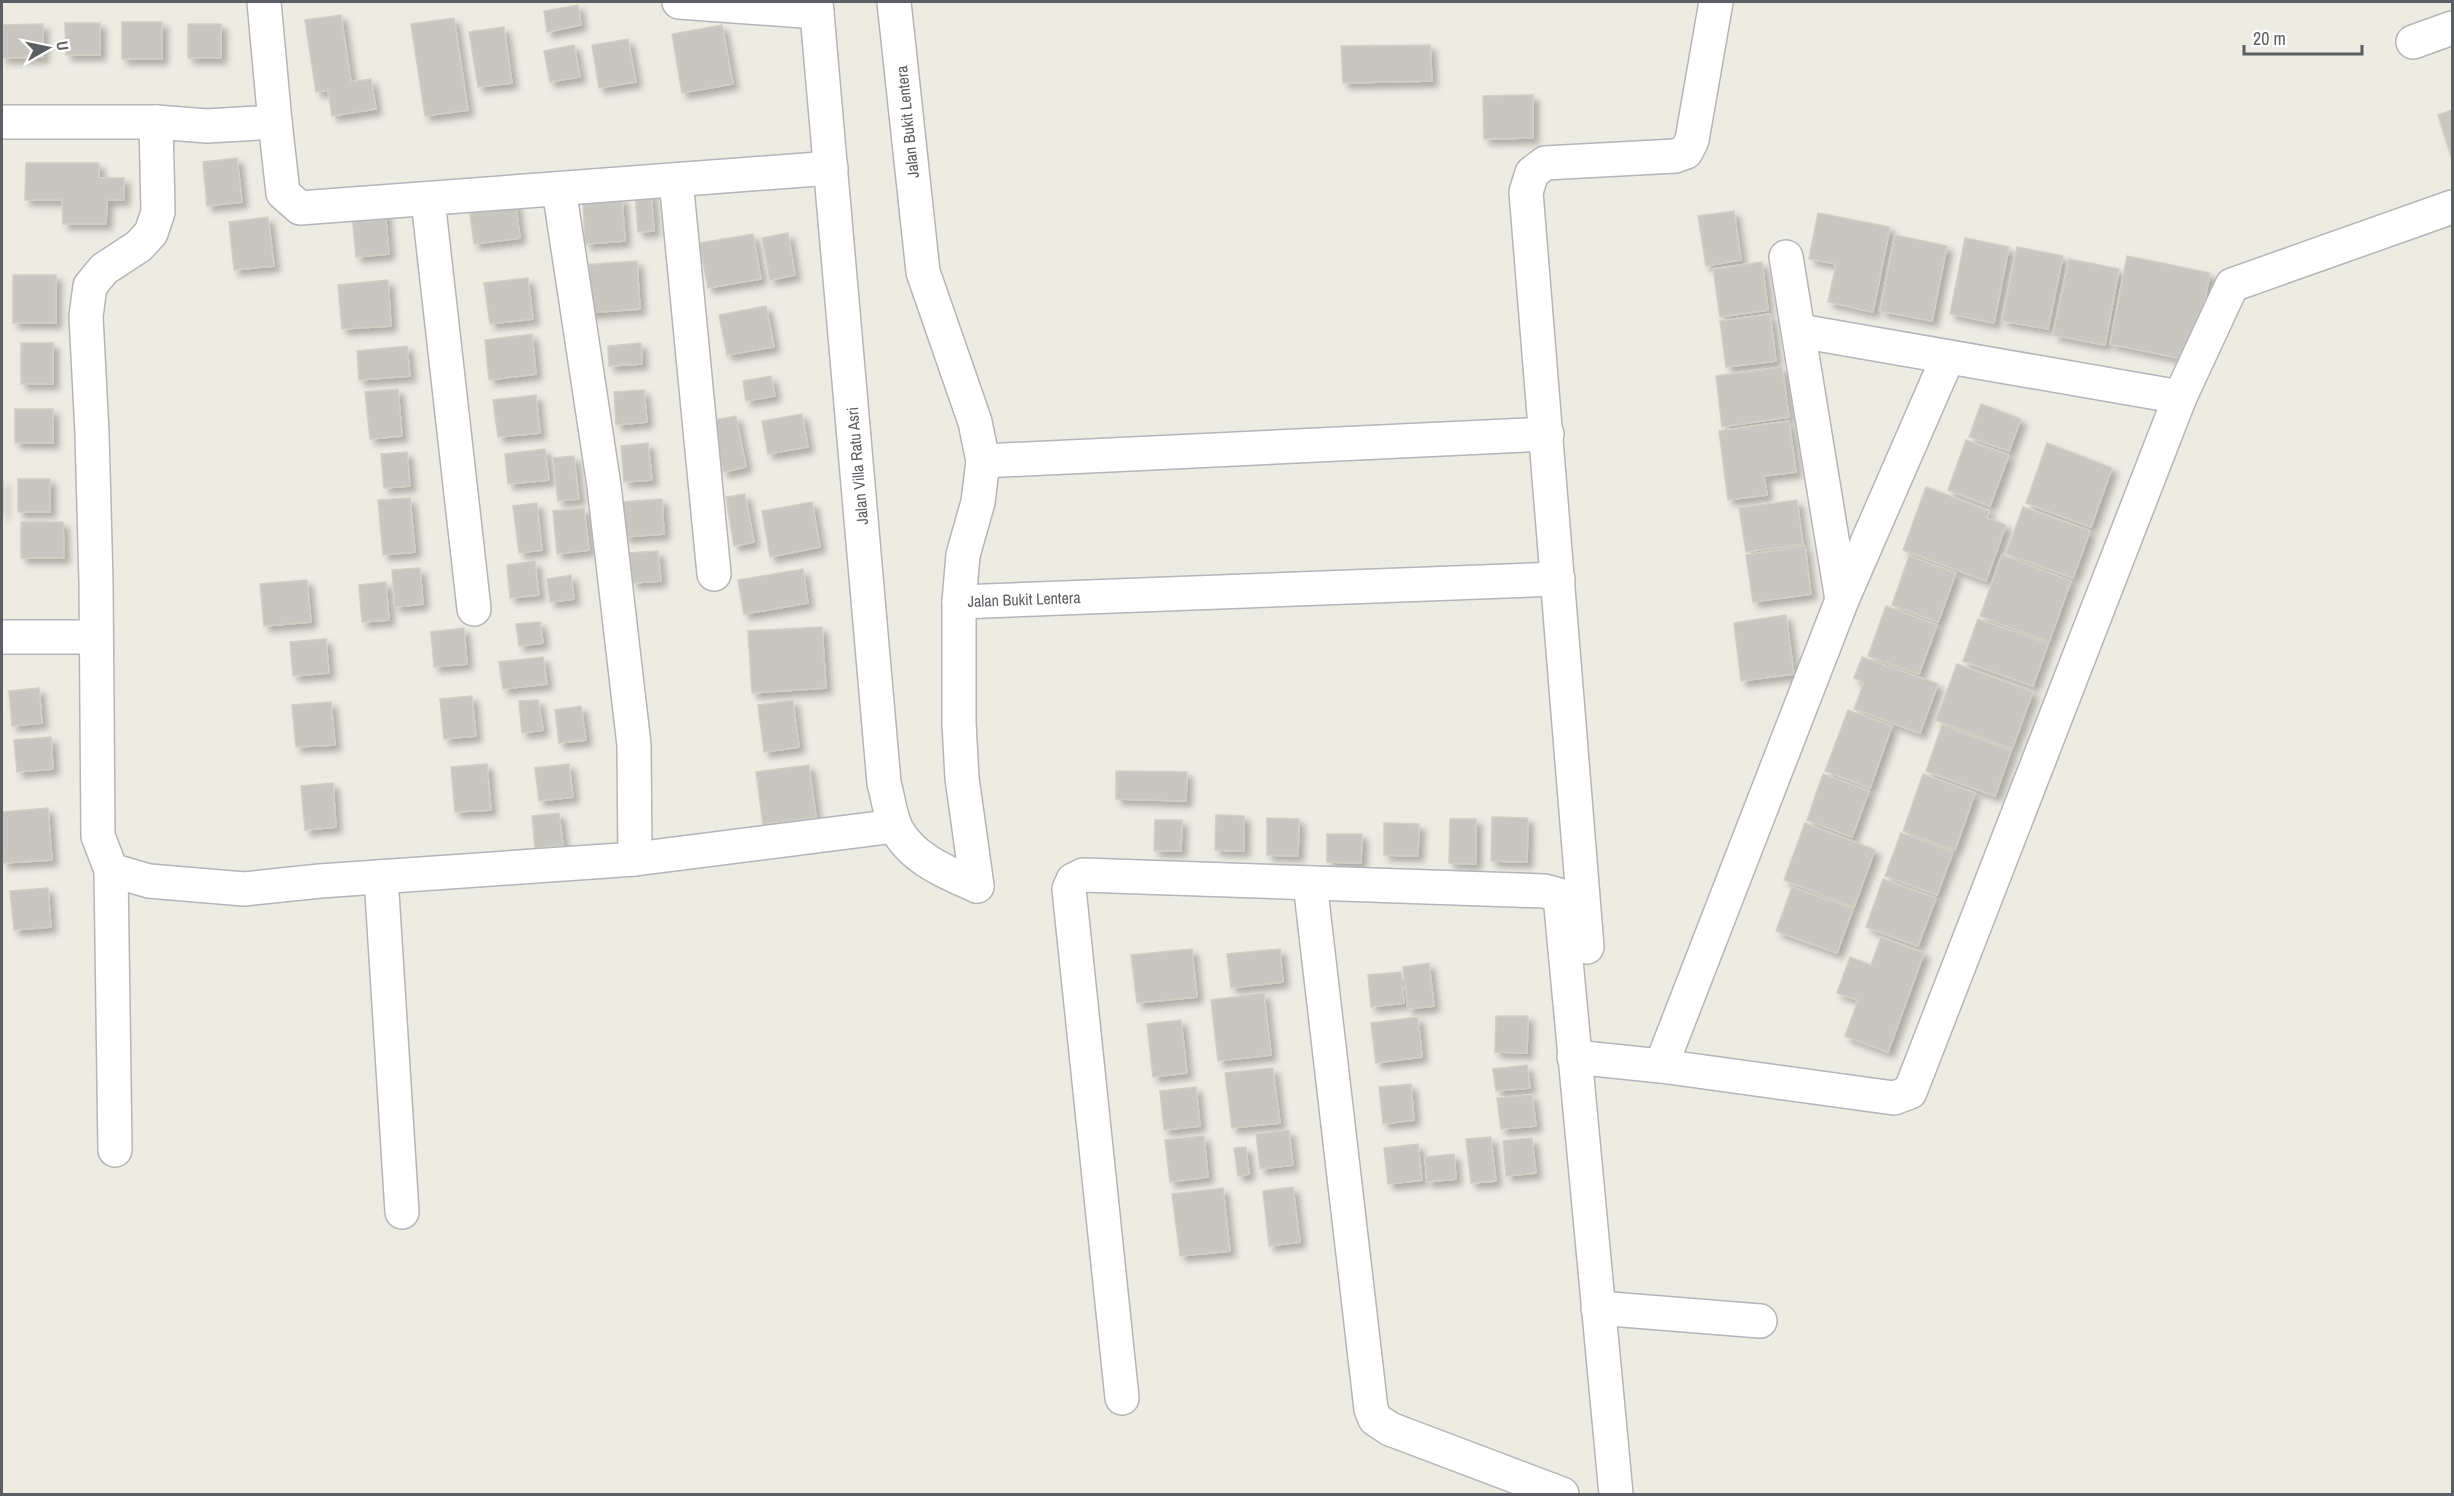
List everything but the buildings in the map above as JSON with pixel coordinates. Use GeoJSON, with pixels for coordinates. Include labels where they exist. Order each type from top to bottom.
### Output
{"type":"FeatureCollection","features":[{"type":"Feature","properties":{"kind":"street"},"geometry":{"type":"LineString","coordinates":[[264,2],[283,193],[300,208],[831,168]]}},
{"type":"Feature","properties":{"kind":"street"},"geometry":{"type":"LineString","coordinates":[[680,2],[816,7]]}},
{"type":"Feature","properties":{"kind":"street","name":"Jalan Bukit Lentera"},"geometry":{"type":"LineString","coordinates":[[894,2],[923,272],[975,423],[983,461],[978,502],[963,555],[959,602],[1558,579]]}},
{"type":"Feature","properties":{"kind":"street"},"geometry":{"type":"LineString","coordinates":[[1616,1494],[1598,1308],[1558,579],[1526,192],[1532,173],[1545,163],[1675,156],[1686,152],[1692,140],[1716,2]]}},
{"type":"Feature","properties":{"kind":"street","name":"Jalan Villa Ratu Asri"},"geometry":{"type":"LineString","coordinates":[[816,7],[884,783],[895,826],[910,849],[930,863],[977,886],[962,778],[959,723],[959,602]]}},
{"type":"Feature","properties":{"kind":"street"},"geometry":{"type":"LineString","coordinates":[[2413,42],[2452,28]]}},
{"type":"Feature","properties":{"kind":"street"},"geometry":{"type":"LineString","coordinates":[[2,122],[156,122],[207,126],[275,122]]}},
{"type":"Feature","properties":{"kind":"street"},"geometry":{"type":"LineString","coordinates":[[115,1150],[111,870],[98,836],[92,433],[86,316],[90,286],[104,269],[139,246],[151,233],[155,222],[158,212],[156,122]]}},
{"type":"Feature","properties":{"kind":"street"},"geometry":{"type":"LineString","coordinates":[[676,180],[714,574]]}},
{"type":"Feature","properties":{"kind":"street"},"geometry":{"type":"LineString","coordinates":[[560,189],[606,498],[634,745],[635,859]]}},
{"type":"Feature","properties":{"kind":"street"},"geometry":{"type":"LineString","coordinates":[[428,200],[474,609]]}},
{"type":"Feature","properties":{"kind":"street"},"geometry":{"type":"LineString","coordinates":[[1585,1058],[1661,1066],[1894,1098],[1910,1092],[2180,397],[2232,285],[2452,207]]}},
{"type":"Feature","properties":{"kind":"street"},"geometry":{"type":"LineString","coordinates":[[1786,257],[1800,331],[1842,600]]}},
{"type":"Feature","properties":{"kind":"street"},"geometry":{"type":"LineString","coordinates":[[1800,331],[2180,397]]}},
{"type":"Feature","properties":{"kind":"street"},"geometry":{"type":"LineString","coordinates":[[1661,1066],[1842,600],[1948,357]]}},
{"type":"Feature","properties":{"kind":"street"},"geometry":{"type":"LineString","coordinates":[[983,461],[1547,434]]}},
{"type":"Feature","properties":{"kind":"street"},"geometry":{"type":"LineString","coordinates":[[2,637],[96,637]]}},
{"type":"Feature","properties":{"kind":"street"},"geometry":{"type":"LineString","coordinates":[[111,870],[149,881],[244,889],[320,881],[635,859],[895,826]]}},
{"type":"Feature","properties":{"kind":"street"},"geometry":{"type":"LineString","coordinates":[[1122,1398],[1069,889],[1073,880],[1083,875],[1544,891],[1559,895],[1585,1058]]}},
{"type":"Feature","properties":{"kind":"street"},"geometry":{"type":"LineString","coordinates":[[381,877],[402,1212]]}},
{"type":"Feature","properties":{"kind":"street"},"geometry":{"type":"LineString","coordinates":[[1310,883],[1371,1409],[1375,1419],[1390,1429],[1562,1494]]}},
{"type":"Feature","properties":{"kind":"street"},"geometry":{"type":"LineString","coordinates":[[1598,1308],[1760,1321]]}}]}
